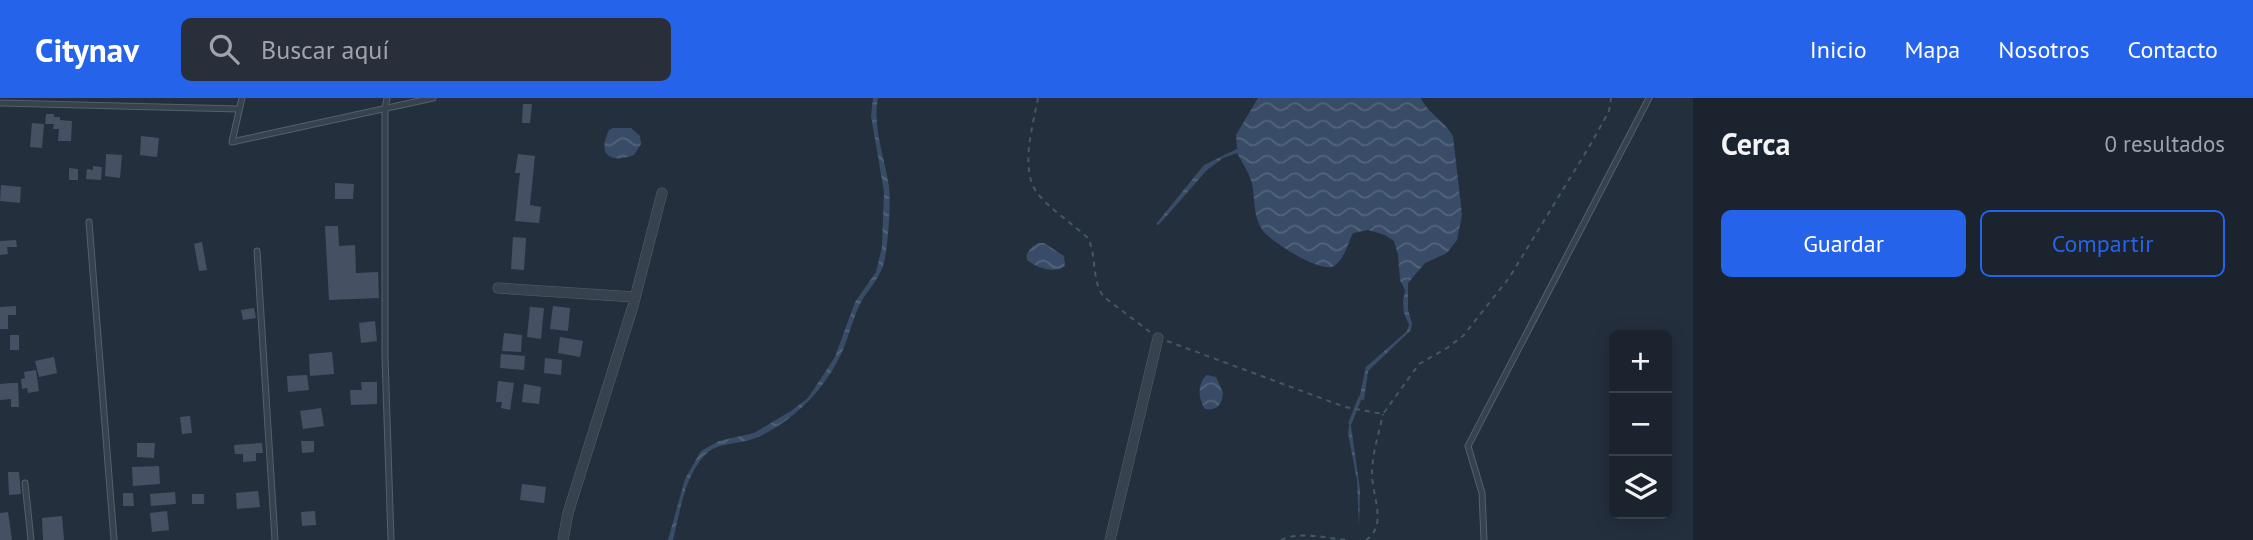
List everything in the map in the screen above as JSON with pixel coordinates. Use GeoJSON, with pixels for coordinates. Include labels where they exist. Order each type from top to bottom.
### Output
{"type":"FeatureCollection","features":[{"type":"Feature","properties":{"kind":"street"},"geometry":{"type":"LineString","coordinates":[[563,540],[568,513],[635,297],[662,193]]}},
{"type":"Feature","properties":{"kind":"street"},"geometry":{"type":"LineString","coordinates":[[498,288],[635,297]]}},
{"type":"Feature","properties":{"kind":"street"},"geometry":{"type":"LineString","coordinates":[[1110,540],[1158,338]]}},
{"type":"Feature","properties":{"kind":"lane"},"geometry":{"type":"LineString","coordinates":[[242,98],[232,142],[433,98]]}},
{"type":"Feature","properties":{"kind":"lane"},"geometry":{"type":"LineString","coordinates":[[387,98],[386,357],[391,540]]}},
{"type":"Feature","properties":{"kind":"lane"},"geometry":{"type":"LineString","coordinates":[[1484,540],[1482,493],[1468,446],[1649,98]]}},
{"type":"Feature","properties":{"kind":"lane"},"geometry":{"type":"LineString","coordinates":[[0,103],[239,109]]}},
{"type":"Feature","properties":{"kind":"lane"},"geometry":{"type":"LineString","coordinates":[[89,222],[114,540]]}},
{"type":"Feature","properties":{"kind":"lane"},"geometry":{"type":"LineString","coordinates":[[257,251],[275,540]]}},
{"type":"Feature","properties":{"kind":"lane"},"geometry":{"type":"LineString","coordinates":[[25,483],[31,540]]}},
{"type":"Feature","properties":{"kind":"path"},"geometry":{"type":"LineString","coordinates":[[1038,98],[1029,173],[1038,194],[1088,238],[1093,246],[1098,290],[1104,297],[1158,338],[1345,407],[1383,414]]}},
{"type":"Feature","properties":{"kind":"path"},"geometry":{"type":"LineString","coordinates":[[1366,540],[1377,528],[1372,474],[1383,414],[1419,364],[1463,336],[1508,278],[1592,142],[1609,111],[1611,98]]}},
{"type":"Feature","properties":{"kind":"path"},"geometry":{"type":"LineString","coordinates":[[1281,540],[1287,537],[1312,536],[1346,540]]}},
{"type":"Feature","properties":{"kind":"water"},"geometry":{"type":"Polygon","coordinates":[[[873,98],[878,98],[878,131],[890,195],[888,238],[881,271],[861,302],[835,366],[818,391],[772,430],[758,437],[709,451],[692,474],[673,540],[668,540],[685,479],[701,451],[719,441],[754,433],[808,398],[835,357],[855,302],[876,272],[882,247],[884,192],[871,116],[873,98]]]}},
{"type":"Feature","properties":{"kind":"water"},"geometry":{"type":"Polygon","coordinates":[[[1258,98],[1421,98],[1453,136],[1462,215],[1457,240],[1447,253],[1425,263],[1408,283],[1411,330],[1368,371],[1364,400],[1359,399],[1366,367],[1407,331],[1409,325],[1404,313],[1405,290],[1400,280],[1394,241],[1368,230],[1353,233],[1340,260],[1334,266],[1328,267],[1297,256],[1268,236],[1260,226],[1252,183],[1237,153],[1223,158],[1207,170],[1163,220],[1156,224],[1204,165],[1237,149],[1236,135],[1258,98]]]}},
{"type":"Feature","properties":{"kind":"water"},"geometry":{"type":"Polygon","coordinates":[[[631,128],[640,136],[641,144],[634,155],[612,158],[608,155],[604,146],[609,130],[631,128]]]}},
{"type":"Feature","properties":{"kind":"water"},"geometry":{"type":"Polygon","coordinates":[[[1039,243],[1044,243],[1064,256],[1065,266],[1056,270],[1046,269],[1027,260],[1027,254],[1039,243]]]}},
{"type":"Feature","properties":{"kind":"water"},"geometry":{"type":"Polygon","coordinates":[[[1207,375],[1216,377],[1223,393],[1220,404],[1213,409],[1205,409],[1200,396],[1201,382],[1207,375]]]}},
{"type":"Feature","properties":{"kind":"water"},"geometry":{"type":"Polygon","coordinates":[[[1350,419],[1360,490],[1359,526],[1357,480],[1348,433],[1350,419]]]}},
{"type":"Feature","properties":{"kind":"building"},"geometry":{"type":"Polygon","coordinates":[[[523,104],[532,104],[530,123],[522,123],[523,104]]]}},
{"type":"Feature","properties":{"kind":"building"},"geometry":{"type":"Polygon","coordinates":[[[46,114],[54,114],[54,117],[60,117],[60,120],[72,121],[71,141],[58,141],[59,129],[53,129],[54,124],[45,124],[46,114]]]}},
{"type":"Feature","properties":{"kind":"building"},"geometry":{"type":"Polygon","coordinates":[[[32,123],[44,124],[42,148],[30,147],[32,123]]]}},
{"type":"Feature","properties":{"kind":"building"},"geometry":{"type":"Polygon","coordinates":[[[141,136],[159,138],[157,157],[140,155],[141,136]]]}},
{"type":"Feature","properties":{"kind":"building"},"geometry":{"type":"Polygon","coordinates":[[[106,154],[122,155],[120,178],[105,176],[106,154]]]}},
{"type":"Feature","properties":{"kind":"building"},"geometry":{"type":"Polygon","coordinates":[[[518,154],[535,156],[530,205],[541,207],[539,223],[515,221],[520,173],[515,173],[518,154]]]}},
{"type":"Feature","properties":{"kind":"building"},"geometry":{"type":"Polygon","coordinates":[[[93,166],[102,167],[101,180],[86,179],[87,169],[93,170],[93,166]]]}},
{"type":"Feature","properties":{"kind":"building"},"geometry":{"type":"Polygon","coordinates":[[[69,168],[78,169],[78,180],[69,180],[69,168]]]}},
{"type":"Feature","properties":{"kind":"building"},"geometry":{"type":"Polygon","coordinates":[[[335,183],[354,184],[353,199],[335,199],[335,183]]]}},
{"type":"Feature","properties":{"kind":"building"},"geometry":{"type":"Polygon","coordinates":[[[1,185],[21,187],[20,203],[0,201],[1,185]]]}},
{"type":"Feature","properties":{"kind":"building"},"geometry":{"type":"Polygon","coordinates":[[[325,226],[338,226],[339,246],[355,245],[356,273],[378,272],[379,298],[329,300],[325,226]]]}},
{"type":"Feature","properties":{"kind":"building"},"geometry":{"type":"Polygon","coordinates":[[[513,237],[526,238],[524,270],[511,269],[513,237]]]}},
{"type":"Feature","properties":{"kind":"building"},"geometry":{"type":"Polygon","coordinates":[[[16,240],[17,247],[7,247],[8,254],[0,255],[0,241],[16,240]]]}},
{"type":"Feature","properties":{"kind":"building"},"geometry":{"type":"Polygon","coordinates":[[[202,242],[207,270],[199,271],[194,244],[202,242]]]}},
{"type":"Feature","properties":{"kind":"building"},"geometry":{"type":"Polygon","coordinates":[[[16,306],[16,315],[8,315],[8,329],[0,329],[0,307],[16,306]]]}},
{"type":"Feature","properties":{"kind":"building"},"geometry":{"type":"Polygon","coordinates":[[[553,306],[570,308],[568,331],[550,329],[553,306]]]}},
{"type":"Feature","properties":{"kind":"building"},"geometry":{"type":"Polygon","coordinates":[[[530,307],[544,308],[541,339],[527,337],[530,307]]]}},
{"type":"Feature","properties":{"kind":"building"},"geometry":{"type":"Polygon","coordinates":[[[254,308],[256,318],[243,320],[241,310],[254,308]]]}},
{"type":"Feature","properties":{"kind":"building"},"geometry":{"type":"Polygon","coordinates":[[[375,321],[377,341],[361,343],[359,323],[375,321]]]}},
{"type":"Feature","properties":{"kind":"building"},"geometry":{"type":"Polygon","coordinates":[[[504,333],[522,335],[521,352],[502,351],[504,333]]]}},
{"type":"Feature","properties":{"kind":"building"},"geometry":{"type":"Polygon","coordinates":[[[10,335],[19,335],[19,350],[10,350],[10,335]]]}},
{"type":"Feature","properties":{"kind":"building"},"geometry":{"type":"Polygon","coordinates":[[[560,337],[583,341],[580,357],[558,353],[560,337]]]}},
{"type":"Feature","properties":{"kind":"building"},"geometry":{"type":"Polygon","coordinates":[[[332,352],[334,374],[310,376],[309,354],[332,352]]]}},
{"type":"Feature","properties":{"kind":"building"},"geometry":{"type":"Polygon","coordinates":[[[501,354],[525,356],[524,370],[500,368],[501,354]]]}},
{"type":"Feature","properties":{"kind":"building"},"geometry":{"type":"Polygon","coordinates":[[[54,357],[57,373],[39,377],[35,361],[54,357]]]}},
{"type":"Feature","properties":{"kind":"building"},"geometry":{"type":"Polygon","coordinates":[[[545,358],[562,360],[561,375],[544,373],[545,358]]]}},
{"type":"Feature","properties":{"kind":"building"},"geometry":{"type":"Polygon","coordinates":[[[36,370],[39,391],[28,393],[27,388],[22,389],[21,379],[25,378],[24,372],[36,370]]]}},
{"type":"Feature","properties":{"kind":"building"},"geometry":{"type":"Polygon","coordinates":[[[307,375],[309,390],[288,392],[287,376],[307,375]]]}},
{"type":"Feature","properties":{"kind":"building"},"geometry":{"type":"Polygon","coordinates":[[[498,381],[514,383],[510,410],[501,408],[502,402],[496,402],[498,381]]]}},
{"type":"Feature","properties":{"kind":"building"},"geometry":{"type":"Polygon","coordinates":[[[361,382],[377,382],[377,404],[351,405],[350,390],[362,390],[361,382]]]}},
{"type":"Feature","properties":{"kind":"building"},"geometry":{"type":"Polygon","coordinates":[[[18,383],[19,407],[11,407],[11,399],[0,400],[0,384],[18,383]]]}},
{"type":"Feature","properties":{"kind":"building"},"geometry":{"type":"Polygon","coordinates":[[[524,384],[541,387],[539,404],[522,402],[524,384]]]}},
{"type":"Feature","properties":{"kind":"building"},"geometry":{"type":"Polygon","coordinates":[[[321,408],[324,426],[303,429],[300,411],[321,408]]]}},
{"type":"Feature","properties":{"kind":"building"},"geometry":{"type":"Polygon","coordinates":[[[190,416],[192,433],[182,434],[180,417],[190,416]]]}},
{"type":"Feature","properties":{"kind":"building"},"geometry":{"type":"Polygon","coordinates":[[[301,441],[314,441],[314,452],[302,453],[301,441]]]}},
{"type":"Feature","properties":{"kind":"building"},"geometry":{"type":"Polygon","coordinates":[[[137,443],[155,443],[154,458],[137,457],[137,443]]]}},
{"type":"Feature","properties":{"kind":"building"},"geometry":{"type":"Polygon","coordinates":[[[262,443],[263,453],[256,453],[256,461],[243,462],[243,454],[235,454],[234,445],[262,443]]]}},
{"type":"Feature","properties":{"kind":"building"},"geometry":{"type":"Polygon","coordinates":[[[159,466],[160,484],[133,486],[132,467],[159,466]]]}},
{"type":"Feature","properties":{"kind":"building"},"geometry":{"type":"Polygon","coordinates":[[[8,472],[19,472],[21,494],[9,495],[8,472]]]}},
{"type":"Feature","properties":{"kind":"building"},"geometry":{"type":"Polygon","coordinates":[[[522,484],[546,487],[544,503],[520,500],[522,484]]]}},
{"type":"Feature","properties":{"kind":"building"},"geometry":{"type":"Polygon","coordinates":[[[258,491],[260,507],[237,509],[236,493],[258,491]]]}},
{"type":"Feature","properties":{"kind":"building"},"geometry":{"type":"Polygon","coordinates":[[[175,492],[176,504],[151,506],[150,494],[175,492]]]}},
{"type":"Feature","properties":{"kind":"building"},"geometry":{"type":"Polygon","coordinates":[[[123,493],[133,493],[134,506],[123,506],[123,493]]]}},
{"type":"Feature","properties":{"kind":"building"},"geometry":{"type":"Polygon","coordinates":[[[192,494],[204,494],[204,504],[192,504],[192,494]]]}},
{"type":"Feature","properties":{"kind":"building"},"geometry":{"type":"Polygon","coordinates":[[[167,511],[169,530],[152,532],[150,513],[167,511]]]}},
{"type":"Feature","properties":{"kind":"building"},"geometry":{"type":"Polygon","coordinates":[[[315,511],[316,525],[302,526],[301,512],[315,511]]]}},
{"type":"Feature","properties":{"kind":"building"},"geometry":{"type":"Polygon","coordinates":[[[8,512],[12,540],[0,540],[0,513],[8,512]]]}},
{"type":"Feature","properties":{"kind":"building"},"geometry":{"type":"Polygon","coordinates":[[[62,516],[64,540],[43,540],[42,518],[62,516]]]}},
{"type":"Feature","properties":{"kind":"waterway"},"geometry":{"type":"LineString","coordinates":[[1350,423],[1360,398]]}}]}
